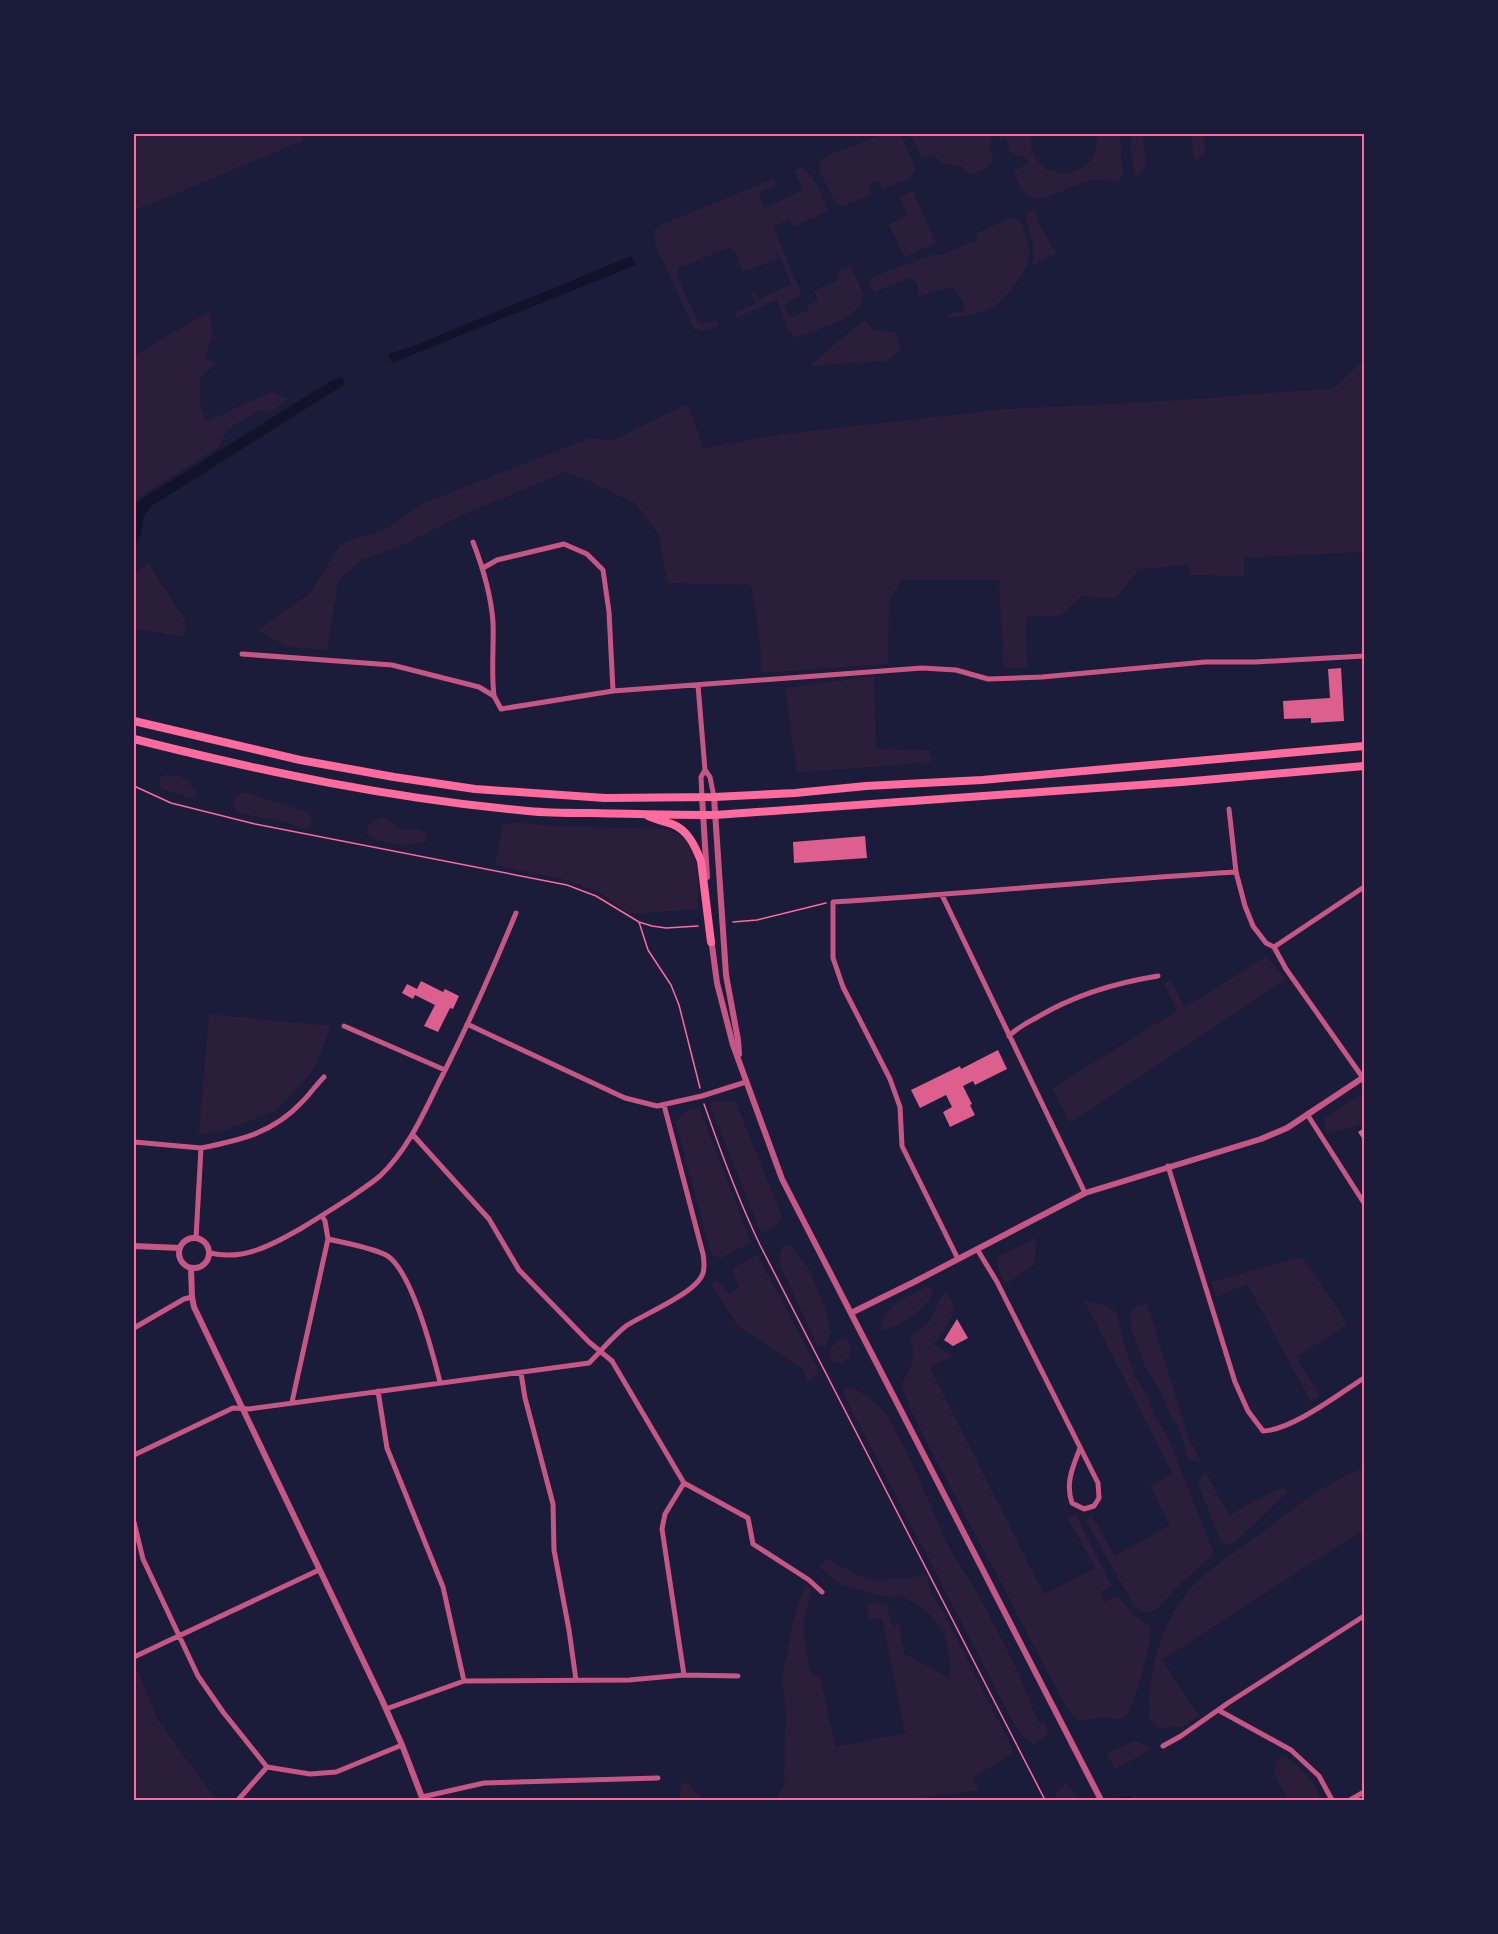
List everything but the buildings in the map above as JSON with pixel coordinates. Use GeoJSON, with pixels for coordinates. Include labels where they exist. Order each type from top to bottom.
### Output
{"type":"FeatureCollection","features":[{"type":"Feature","properties":{"kind":"highway"},"geometry":{"type":"LineString","coordinates":[[134,721],[300,760],[394,777],[475,789],[605,798],[714,797],[982,780],[1365,746]]}},
{"type":"Feature","properties":{"kind":"highway"},"geometry":{"type":"LineString","coordinates":[[134,739],[260,770],[420,799],[531,811],[645,815],[715,815],[1182,782],[1365,766]]}},
{"type":"Feature","properties":{"kind":"highway"},"geometry":{"type":"LineString","coordinates":[[645,815],[672,824],[681,830],[693,844],[701,861],[711,942]]}},
{"type":"Feature","properties":{"kind":"street"},"geometry":{"type":"LineString","coordinates":[[473,542],[483,568],[493,620],[494,696],[501,709],[614,692],[922,668],[957,670],[988,679],[1042,677],[1205,662],[1266,662],[1365,656]]}},
{"type":"Feature","properties":{"kind":"street"},"geometry":{"type":"LineString","coordinates":[[483,568],[497,560],[564,544],[587,554],[603,570],[609,612],[614,692]]}},
{"type":"Feature","properties":{"kind":"street"},"geometry":{"type":"LineString","coordinates":[[242,654],[392,665],[479,687],[494,696]]}},
{"type":"Feature","properties":{"kind":"street"},"geometry":{"type":"LineString","coordinates":[[698,685],[705,770],[710,777],[714,797],[726,975],[738,1040],[739,1060]]}},
{"type":"Feature","properties":{"kind":"street"},"geometry":{"type":"LineString","coordinates":[[705,770],[701,777],[703,815],[711,942],[717,983],[733,1045],[782,1179],[1101,1800]]}},
{"type":"Feature","properties":{"kind":"street"},"geometry":{"type":"LineString","coordinates":[[851,1313],[1085,1193],[1287,1128],[1364,1077],[1286,969],[1274,947],[1266,943],[1253,926],[1236,872],[1229,809]]}},
{"type":"Feature","properties":{"kind":"street"},"geometry":{"type":"LineString","coordinates":[[958,1259],[902,1146],[900,1107],[890,1079],[843,987],[833,958],[833,902],[1236,872]]}},
{"type":"Feature","properties":{"kind":"street"},"geometry":{"type":"LineString","coordinates":[[1274,947],[1365,887]]}},
{"type":"Feature","properties":{"kind":"street"},"geometry":{"type":"LineString","coordinates":[[942,895],[1085,1193]]}},
{"type":"Feature","properties":{"kind":"street"},"geometry":{"type":"LineString","coordinates":[[210,1253],[216,1255],[248,1254],[273,1245],[379,1178],[398,1157],[413,1135],[445,1070],[516,913]]}},
{"type":"Feature","properties":{"kind":"street"},"geometry":{"type":"LineString","coordinates":[[1009,1036],[1050,1009],[1090,992],[1124,981],[1158,976]]}},
{"type":"Feature","properties":{"kind":"street"},"geometry":{"type":"LineString","coordinates":[[467,1024],[625,1098],[651,1105],[664,1105],[702,1096],[746,1082]]}},
{"type":"Feature","properties":{"kind":"street"},"geometry":{"type":"LineString","coordinates":[[344,1026],[445,1070]]}},
{"type":"Feature","properties":{"kind":"street"},"geometry":{"type":"LineString","coordinates":[[134,1142],[201,1148],[253,1136],[276,1123],[302,1102],[324,1077]]}},
{"type":"Feature","properties":{"kind":"street"},"geometry":{"type":"LineString","coordinates":[[134,1455],[233,1408],[249,1409],[590,1363],[610,1340],[628,1325],[659,1309],[694,1285],[703,1275],[703,1254],[664,1105]]}},
{"type":"Feature","properties":{"kind":"street"},"geometry":{"type":"LineString","coordinates":[[1307,1114],[1365,1203]]}},
{"type":"Feature","properties":{"kind":"street"},"geometry":{"type":"LineString","coordinates":[[413,1135],[489,1219],[519,1270],[589,1342],[612,1361],[684,1483],[748,1518],[753,1544],[809,1580],[822,1592]]}},
{"type":"Feature","properties":{"kind":"street"},"geometry":{"type":"LineString","coordinates":[[196,1238],[201,1148]]}},
{"type":"Feature","properties":{"kind":"street"},"geometry":{"type":"LineString","coordinates":[[1168,1166],[1235,1382],[1248,1411],[1263,1431],[1274,1431],[1318,1408],[1365,1378]]}},
{"type":"Feature","properties":{"kind":"street"},"geometry":{"type":"LineString","coordinates":[[292,1402],[328,1239],[322,1216]]}},
{"type":"Feature","properties":{"kind":"street"},"geometry":{"type":"LineString","coordinates":[[196,1238],[206,1244],[210,1253],[204,1265],[191,1268],[181,1261],[180,1248],[186,1240],[196,1238]]}},
{"type":"Feature","properties":{"kind":"street"},"geometry":{"type":"LineString","coordinates":[[328,1239],[387,1256],[397,1265],[406,1280],[431,1344],[440,1382]]}},
{"type":"Feature","properties":{"kind":"street"},"geometry":{"type":"LineString","coordinates":[[134,1246],[180,1248]]}},
{"type":"Feature","properties":{"kind":"street"},"geometry":{"type":"LineString","coordinates":[[977,1249],[997,1282],[1098,1483],[1100,1498],[1095,1506],[1084,1509],[1072,1503],[1069,1494],[1070,1476],[1080,1448]]}},
{"type":"Feature","properties":{"kind":"street"},"geometry":{"type":"LineString","coordinates":[[191,1268],[194,1306],[386,1709],[422,1799],[484,1783],[658,1778]]}},
{"type":"Feature","properties":{"kind":"street"},"geometry":{"type":"LineString","coordinates":[[134,1328],[184,1299],[192,1297]]}},
{"type":"Feature","properties":{"kind":"street"},"geometry":{"type":"LineString","coordinates":[[521,1373],[525,1398],[553,1504],[554,1550],[576,1680]]}},
{"type":"Feature","properties":{"kind":"street"},"geometry":{"type":"LineString","coordinates":[[378,1391],[387,1448],[443,1587],[464,1680]]}},
{"type":"Feature","properties":{"kind":"street"},"geometry":{"type":"LineString","coordinates":[[684,1483],[665,1514],[662,1529],[684,1675]]}},
{"type":"Feature","properties":{"kind":"street"},"geometry":{"type":"LineString","coordinates":[[134,1522],[143,1559],[198,1676],[223,1712],[267,1767],[310,1774],[336,1772],[402,1745]]}},
{"type":"Feature","properties":{"kind":"street"},"geometry":{"type":"LineString","coordinates":[[134,1657],[319,1570]]}},
{"type":"Feature","properties":{"kind":"street"},"geometry":{"type":"LineString","coordinates":[[1163,1746],[1365,1616]]}},
{"type":"Feature","properties":{"kind":"street"},"geometry":{"type":"LineString","coordinates":[[386,1709],[464,1680],[629,1680],[684,1675],[738,1676]]}},
{"type":"Feature","properties":{"kind":"street"},"geometry":{"type":"LineString","coordinates":[[1220,1711],[1291,1750],[1319,1776],[1332,1800]]}},
{"type":"Feature","properties":{"kind":"street"},"geometry":{"type":"LineString","coordinates":[[238,1800],[267,1767]]}},
{"type":"Feature","properties":{"kind":"street"},"geometry":{"type":"LineString","coordinates":[[1350,1800],[1365,1792]]}},
{"type":"Feature","properties":{"kind":"path"},"geometry":{"type":"LineString","coordinates":[[134,786],[171,803],[255,824],[567,885],[596,896],[639,922],[652,926],[666,928],[698,926]]}},
{"type":"Feature","properties":{"kind":"path"},"geometry":{"type":"LineString","coordinates":[[733,922],[757,920],[833,902]]}},
{"type":"Feature","properties":{"kind":"path"},"geometry":{"type":"LineString","coordinates":[[639,922],[648,950],[671,985],[680,1005],[702,1096],[744,1211],[1045,1800]]}},
{"type":"Feature","properties":{"kind":"shaded area"},"geometry":{"type":"Polygon","coordinates":[[[134,134],[302,134],[302,141],[134,211],[134,134]]]}},
{"type":"Feature","properties":{"kind":"shaded area"},"geometry":{"type":"Polygon","coordinates":[[[883,134],[900,134],[915,166],[915,172],[908,179],[883,189],[878,180],[868,185],[872,194],[843,206],[836,204],[820,172],[821,161],[826,156],[883,134]]]}},
{"type":"Feature","properties":{"kind":"shaded area"},"geometry":{"type":"Polygon","coordinates":[[[909,134],[989,134],[992,141],[989,147],[994,159],[986,168],[971,175],[961,167],[941,163],[934,155],[922,157],[909,134]]]}},
{"type":"Feature","properties":{"kind":"shaded area"},"geometry":{"type":"Polygon","coordinates":[[[998,134],[1031,134],[1032,151],[1040,163],[1051,171],[1064,173],[1077,171],[1088,163],[1096,151],[1097,134],[1120,134],[1123,175],[1118,181],[1090,180],[1037,199],[1026,194],[1020,187],[1013,171],[1028,163],[1025,157],[1010,152],[1006,139],[1000,140],[998,134]]]}},
{"type":"Feature","properties":{"kind":"shaded area"},"geometry":{"type":"Polygon","coordinates":[[[1130,134],[1143,134],[1146,166],[1135,180],[1130,134]]]}},
{"type":"Feature","properties":{"kind":"shaded area"},"geometry":{"type":"Polygon","coordinates":[[[1191,134],[1204,134],[1206,152],[1194,162],[1191,134]]]}},
{"type":"Feature","properties":{"kind":"shaded area"},"geometry":{"type":"Polygon","coordinates":[[[801,167],[815,180],[828,211],[793,227],[789,219],[773,227],[802,295],[784,305],[790,318],[809,310],[807,306],[818,300],[814,291],[839,280],[837,271],[850,266],[862,289],[861,304],[846,317],[796,338],[789,332],[777,300],[736,318],[735,313],[756,303],[751,292],[753,291],[758,300],[791,284],[780,258],[743,272],[735,252],[728,248],[679,268],[677,274],[698,322],[705,324],[716,320],[719,325],[703,331],[694,329],[655,244],[655,230],[658,226],[773,179],[776,185],[759,193],[765,208],[803,190],[794,171],[801,167]]]}},
{"type":"Feature","properties":{"kind":"shaded area"},"geometry":{"type":"Polygon","coordinates":[[[913,191],[936,243],[904,257],[889,224],[907,215],[900,197],[913,191]]]}},
{"type":"Feature","properties":{"kind":"shaded area"},"geometry":{"type":"Polygon","coordinates":[[[1036,209],[1041,227],[1057,254],[1033,266],[1033,245],[1027,219],[1029,211],[1036,209]]]}},
{"type":"Feature","properties":{"kind":"shaded area"},"geometry":{"type":"Polygon","coordinates":[[[1010,218],[1019,220],[1023,227],[1029,250],[1028,263],[1003,299],[985,311],[947,318],[950,313],[961,312],[966,308],[958,293],[951,287],[918,297],[918,286],[914,279],[910,278],[874,292],[869,282],[872,277],[931,255],[941,255],[977,240],[976,234],[1010,218]]]}},
{"type":"Feature","properties":{"kind":"shaded area"},"geometry":{"type":"Polygon","coordinates":[[[631,256],[636,265],[392,363],[388,354],[411,347],[631,256]]]}},
{"type":"Feature","properties":{"kind":"shaded area"},"geometry":{"type":"Polygon","coordinates":[[[210,311],[212,336],[204,359],[217,362],[200,378],[200,401],[205,422],[272,392],[288,399],[270,413],[261,410],[227,429],[220,446],[134,500],[134,353],[137,354],[210,311]]]}},
{"type":"Feature","properties":{"kind":"shaded area"},"geometry":{"type":"Polygon","coordinates":[[[864,320],[875,331],[896,332],[901,350],[886,361],[809,366],[864,320]]]}},
{"type":"Feature","properties":{"kind":"shaded area"},"geometry":{"type":"Polygon","coordinates":[[[1364,360],[1364,552],[1244,558],[1244,576],[1190,575],[1188,565],[1139,569],[1116,598],[1082,596],[1061,615],[1026,617],[1027,668],[1004,668],[999,580],[902,580],[889,600],[888,664],[761,673],[761,648],[751,585],[668,583],[658,533],[635,503],[565,472],[472,511],[398,547],[361,560],[338,581],[327,650],[287,647],[258,630],[310,593],[341,543],[383,531],[424,503],[590,438],[612,441],[687,404],[704,448],[784,434],[1006,409],[1166,401],[1334,388],[1364,360]]]}},
{"type":"Feature","properties":{"kind":"shaded area"},"geometry":{"type":"Polygon","coordinates":[[[342,377],[345,384],[153,505],[144,515],[141,534],[134,547],[134,504],[329,382],[342,377]]]}},
{"type":"Feature","properties":{"kind":"shaded area"},"geometry":{"type":"Polygon","coordinates":[[[148,563],[186,622],[184,637],[134,629],[134,576],[148,563]]]}},
{"type":"Feature","properties":{"kind":"shaded area"},"geometry":{"type":"Polygon","coordinates":[[[874,676],[876,749],[929,750],[932,762],[797,773],[785,688],[874,676]]]}},
{"type":"Feature","properties":{"kind":"shaded area"},"geometry":{"type":"Polygon","coordinates":[[[179,776],[190,781],[192,788],[198,792],[196,797],[162,790],[160,777],[179,776]]]}},
{"type":"Feature","properties":{"kind":"shaded area"},"geometry":{"type":"Polygon","coordinates":[[[247,793],[308,812],[311,818],[310,826],[306,829],[236,811],[232,801],[239,794],[247,793]]]}},
{"type":"Feature","properties":{"kind":"shaded area"},"geometry":{"type":"Polygon","coordinates":[[[384,818],[401,829],[419,829],[427,834],[426,841],[404,845],[379,840],[366,834],[368,825],[384,818]]]}},
{"type":"Feature","properties":{"kind":"shaded area"},"geometry":{"type":"Polygon","coordinates":[[[513,822],[553,826],[668,829],[684,838],[695,858],[698,875],[698,909],[629,914],[603,894],[570,881],[495,865],[503,825],[513,822]]]}},
{"type":"Feature","properties":{"kind":"shaded area"},"geometry":{"type":"Polygon","coordinates":[[[1267,956],[1286,979],[1070,1123],[1052,1088],[1177,1011],[1164,984],[1171,980],[1185,1007],[1267,956]]]}},
{"type":"Feature","properties":{"kind":"shaded area"},"geometry":{"type":"Polygon","coordinates":[[[209,1014],[331,1026],[316,1065],[306,1079],[275,1111],[221,1132],[199,1134],[209,1014]]]}},
{"type":"Feature","properties":{"kind":"shaded area"},"geometry":{"type":"Polygon","coordinates":[[[1364,1093],[1364,1123],[1328,1134],[1323,1119],[1364,1093]]]}},
{"type":"Feature","properties":{"kind":"shaded area"},"geometry":{"type":"Polygon","coordinates":[[[711,1101],[735,1101],[783,1218],[773,1227],[761,1233],[710,1106],[711,1101]]]}},
{"type":"Feature","properties":{"kind":"shaded area"},"geometry":{"type":"Polygon","coordinates":[[[699,1107],[751,1242],[720,1259],[711,1253],[676,1124],[682,1113],[699,1107]]]}},
{"type":"Feature","properties":{"kind":"shaded area"},"geometry":{"type":"Polygon","coordinates":[[[1036,1238],[1035,1264],[1006,1284],[998,1267],[999,1256],[1036,1238]]]}},
{"type":"Feature","properties":{"kind":"shaded area"},"geometry":{"type":"Polygon","coordinates":[[[790,1244],[807,1266],[825,1307],[831,1333],[826,1345],[818,1347],[779,1263],[782,1247],[790,1244]]]}},
{"type":"Feature","properties":{"kind":"shaded area"},"geometry":{"type":"Polygon","coordinates":[[[757,1254],[820,1373],[807,1382],[803,1369],[737,1325],[710,1282],[718,1281],[730,1294],[739,1286],[732,1269],[757,1254]]]}},
{"type":"Feature","properties":{"kind":"shaded area"},"geometry":{"type":"Polygon","coordinates":[[[1302,1257],[1348,1324],[1296,1357],[1320,1396],[1311,1402],[1247,1284],[1216,1297],[1211,1282],[1302,1257]]]}},
{"type":"Feature","properties":{"kind":"shaded area"},"geometry":{"type":"Polygon","coordinates":[[[927,1287],[933,1289],[927,1303],[904,1322],[880,1330],[882,1321],[891,1308],[904,1298],[927,1287]]]}},
{"type":"Feature","properties":{"kind":"shaded area"},"geometry":{"type":"Polygon","coordinates":[[[943,1293],[946,1293],[951,1300],[953,1313],[934,1345],[952,1356],[930,1367],[1044,1594],[1095,1568],[1068,1519],[1076,1514],[1112,1586],[1100,1593],[1105,1602],[1119,1596],[1129,1611],[1151,1628],[1139,1683],[1132,1705],[1123,1719],[1098,1718],[1077,1721],[1066,1707],[914,1418],[903,1390],[903,1382],[912,1364],[913,1350],[910,1338],[930,1321],[943,1293]]]}},
{"type":"Feature","properties":{"kind":"shaded area"},"geometry":{"type":"Polygon","coordinates":[[[1084,1300],[1107,1306],[1116,1312],[1135,1377],[1167,1435],[1213,1551],[1211,1557],[1177,1587],[1157,1610],[1148,1613],[1134,1606],[1085,1519],[1092,1516],[1115,1556],[1170,1525],[1150,1486],[1172,1473],[1084,1300]]]}},
{"type":"Feature","properties":{"kind":"shaded area"},"geometry":{"type":"Polygon","coordinates":[[[1147,1303],[1188,1437],[1201,1462],[1191,1461],[1186,1456],[1176,1423],[1145,1366],[1131,1329],[1130,1312],[1137,1306],[1147,1303]]]}},
{"type":"Feature","properties":{"kind":"shaded area"},"geometry":{"type":"Polygon","coordinates":[[[848,1338],[851,1348],[849,1358],[841,1363],[833,1362],[829,1351],[836,1341],[848,1338]]]}},
{"type":"Feature","properties":{"kind":"shaded area"},"geometry":{"type":"Polygon","coordinates":[[[850,1387],[867,1396],[885,1413],[906,1450],[949,1548],[978,1594],[1016,1667],[1035,1715],[1047,1728],[1047,1736],[1035,1745],[1024,1737],[1014,1724],[845,1397],[843,1389],[850,1387]]]}},
{"type":"Feature","properties":{"kind":"shaded area"},"geometry":{"type":"Polygon","coordinates":[[[1364,1468],[1364,1529],[1162,1660],[1199,1716],[1182,1727],[1159,1728],[1149,1719],[1154,1666],[1164,1631],[1181,1600],[1209,1572],[1300,1504],[1325,1487],[1364,1468]]]}},
{"type":"Feature","properties":{"kind":"shaded area"},"geometry":{"type":"Polygon","coordinates":[[[1206,1473],[1229,1515],[1282,1487],[1288,1492],[1243,1535],[1231,1544],[1224,1544],[1219,1537],[1198,1484],[1206,1473]]]}},
{"type":"Feature","properties":{"kind":"shaded area"},"geometry":{"type":"Polygon","coordinates":[[[827,1559],[859,1576],[874,1581],[892,1578],[906,1579],[923,1575],[928,1578],[933,1596],[943,1611],[1014,1752],[973,1778],[979,1790],[900,1800],[775,1800],[784,1785],[786,1712],[782,1680],[796,1608],[806,1585],[812,1589],[803,1623],[809,1669],[821,1680],[835,1747],[905,1733],[882,1618],[869,1620],[867,1602],[887,1605],[892,1625],[899,1625],[904,1654],[949,1678],[950,1663],[944,1632],[925,1609],[903,1597],[878,1596],[840,1584],[819,1567],[827,1559]]]}},
{"type":"Feature","properties":{"kind":"shaded area"},"geometry":{"type":"Polygon","coordinates":[[[134,1662],[158,1720],[216,1800],[134,1800],[134,1662]]]}},
{"type":"Feature","properties":{"kind":"shaded area"},"geometry":{"type":"Polygon","coordinates":[[[1135,1740],[1152,1749],[1115,1769],[1106,1754],[1135,1740]]]}},
{"type":"Feature","properties":{"kind":"shaded area"},"geometry":{"type":"Polygon","coordinates":[[[1285,1755],[1311,1781],[1319,1800],[1289,1800],[1275,1776],[1276,1760],[1285,1755]]]}},
{"type":"Feature","properties":{"kind":"shaded area"},"geometry":{"type":"Polygon","coordinates":[[[682,1782],[689,1784],[703,1800],[679,1800],[682,1782]]]}},
{"type":"Feature","properties":{"kind":"shaded area"},"geometry":{"type":"Polygon","coordinates":[[[1066,1783],[1075,1793],[1077,1800],[1056,1800],[1056,1793],[1066,1783]]]}},
{"type":"Feature","properties":{"kind":"waterway"},"geometry":{"type":"LineString","coordinates":[[1118,1799],[1129,1797],[1132,1800]]}}]}
